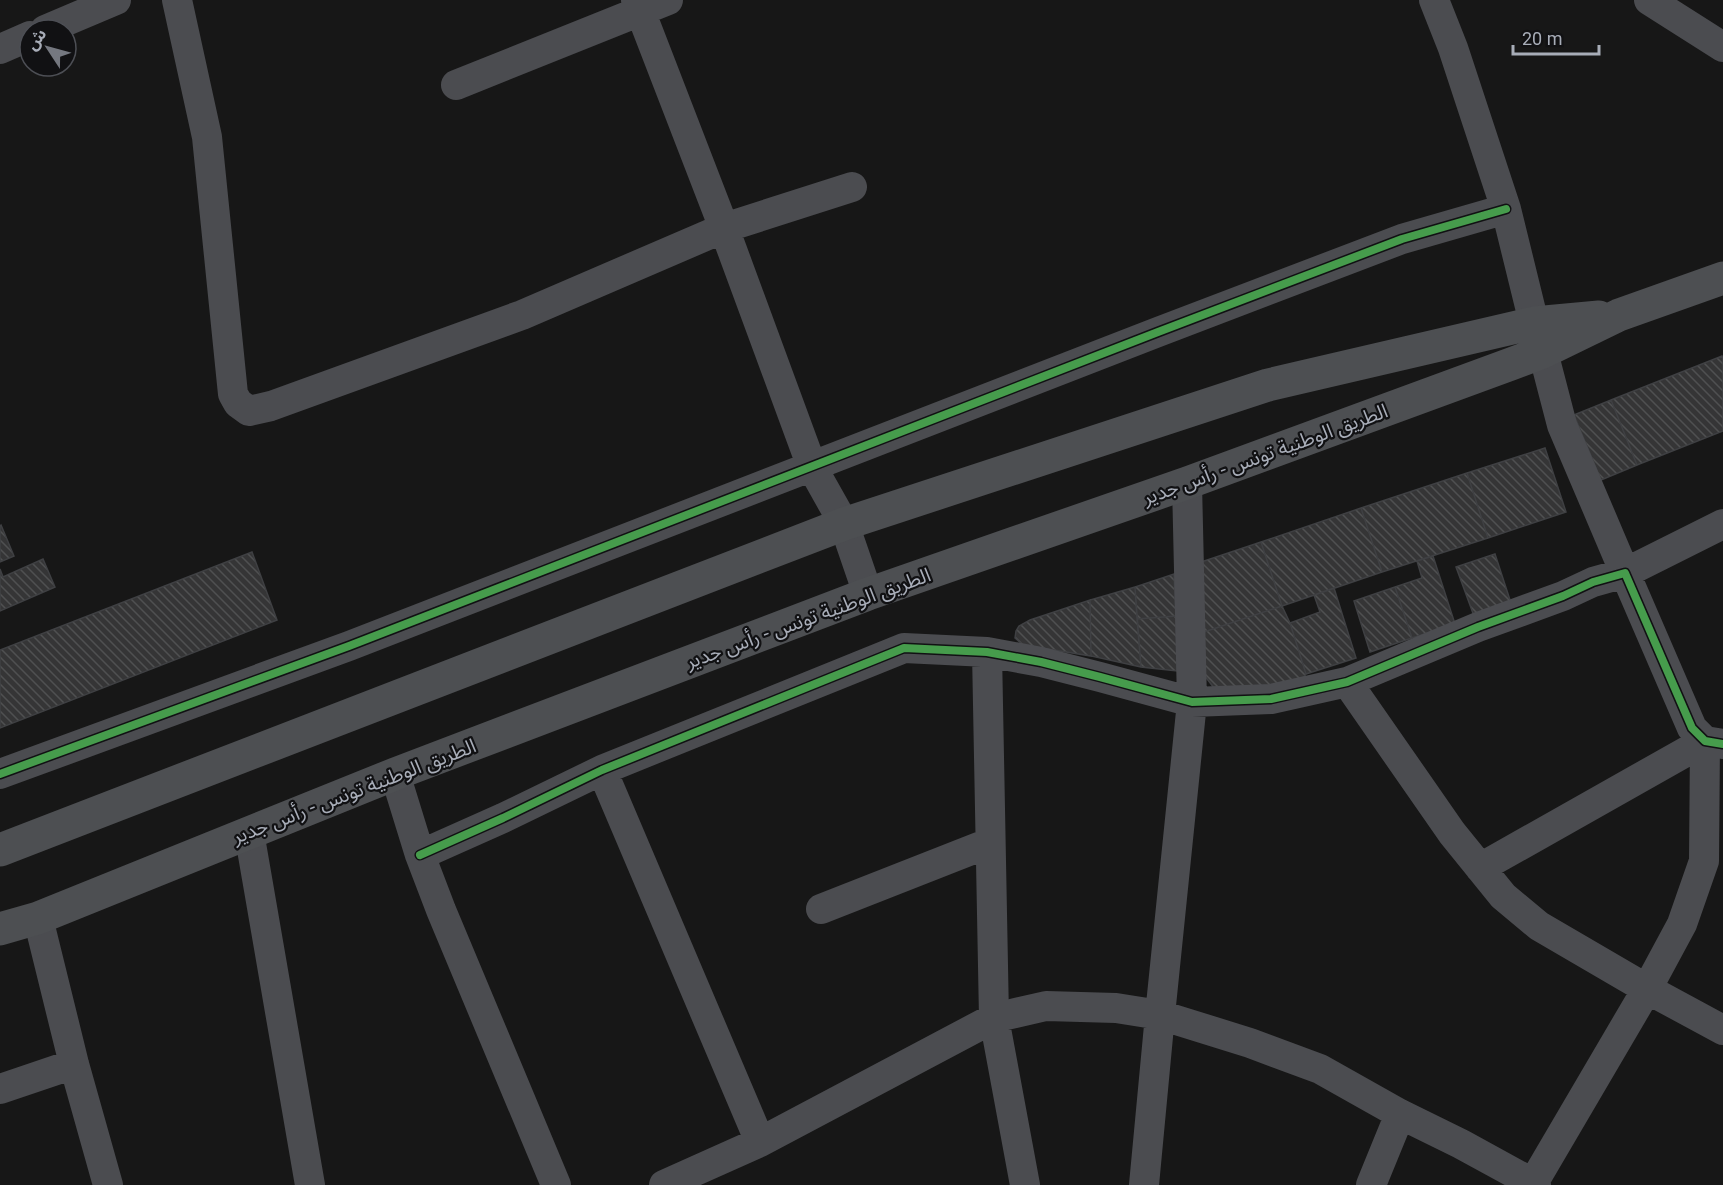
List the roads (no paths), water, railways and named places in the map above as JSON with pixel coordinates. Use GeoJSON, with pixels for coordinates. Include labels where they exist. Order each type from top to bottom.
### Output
{"type":"FeatureCollection","features":[{"type":"Feature","properties":{"kind":"main road","name":"الطريق الوطنية تونس - رأس جدير"},"geometry":{"type":"LineString","coordinates":[[0,850],[844,524],[1268,386],[1538,337],[1619,315],[1723,278]]}},
{"type":"Feature","properties":{"kind":"main road","name":"الطريق الوطنية تونس - رأس جدير"},"geometry":{"type":"LineString","coordinates":[[0,929],[38,918],[395,774],[868,594],[1187,483],[1538,337]]}},
{"type":"Feature","properties":{"kind":"street"},"geometry":{"type":"LineString","coordinates":[[73,18],[116,0]]}},
{"type":"Feature","properties":{"kind":"street"},"geometry":{"type":"LineString","coordinates":[[177,0],[207,137],[233,394],[238,403],[249,411],[271,406],[522,315],[724,228],[852,187]]}},
{"type":"Feature","properties":{"kind":"street"},"geometry":{"type":"LineString","coordinates":[[456,85],[638,5],[668,0]]}},
{"type":"Feature","properties":{"kind":"street"},"geometry":{"type":"LineString","coordinates":[[1434,0],[1453,48],[1506,209],[1562,425],[1692,728],[1714,743]]}},
{"type":"Feature","properties":{"kind":"street"},"geometry":{"type":"LineString","coordinates":[[1649,0],[1723,47]]}},
{"type":"Feature","properties":{"kind":"street"},"geometry":{"type":"LineString","coordinates":[[638,5],[812,466],[844,524],[868,594]]}},
{"type":"Feature","properties":{"kind":"street"},"geometry":{"type":"LineString","coordinates":[[0,49],[18,41]]}},
{"type":"Feature","properties":{"kind":"street"},"geometry":{"type":"LineString","coordinates":[[0,774],[349,646],[1402,239],[1506,209]]}},
{"type":"Feature","properties":{"kind":"street"},"geometry":{"type":"LineString","coordinates":[[1144,1185],[1192,702],[1187,483]]}},
{"type":"Feature","properties":{"kind":"street"},"geometry":{"type":"LineString","coordinates":[[420,855],[602,770],[904,648],[987,652],[1041,662],[1192,702],[1271,699],[1347,682],[1478,627],[1563,596],[1593,582],[1624,573],[1723,524]]}},
{"type":"Feature","properties":{"kind":"street"},"geometry":{"type":"LineString","coordinates":[[987,652],[994,1018],[1026,1185]]}},
{"type":"Feature","properties":{"kind":"street"},"geometry":{"type":"LineString","coordinates":[[1347,682],[1452,833],[1503,896],[1539,926],[1723,1030]]}},
{"type":"Feature","properties":{"kind":"street"},"geometry":{"type":"LineString","coordinates":[[1480,868],[1714,743]]}},
{"type":"Feature","properties":{"kind":"street"},"geometry":{"type":"LineString","coordinates":[[664,1185],[760,1142],[994,1018],[1046,1006],[1116,1008],[1160,1015],[1250,1043],[1320,1069],[1534,1184],[1682,924],[1704,861],[1714,743]]}},
{"type":"Feature","properties":{"kind":"street"},"geometry":{"type":"LineString","coordinates":[[602,770],[760,1142]]}},
{"type":"Feature","properties":{"kind":"street"},"geometry":{"type":"LineString","coordinates":[[395,774],[420,855],[441,910],[556,1185]]}},
{"type":"Feature","properties":{"kind":"street"},"geometry":{"type":"LineString","coordinates":[[249,832],[310,1185]]}},
{"type":"Feature","properties":{"kind":"street"},"geometry":{"type":"LineString","coordinates":[[821,909],[989,843]]}},
{"type":"Feature","properties":{"kind":"street"},"geometry":{"type":"LineString","coordinates":[[38,918],[74,1064],[108,1185]]}},
{"type":"Feature","properties":{"kind":"street"},"geometry":{"type":"LineString","coordinates":[[0,1089],[74,1064]]}},
{"type":"Feature","properties":{"kind":"street"},"geometry":{"type":"LineString","coordinates":[[1371,1185],[1400,1114]]}}]}
